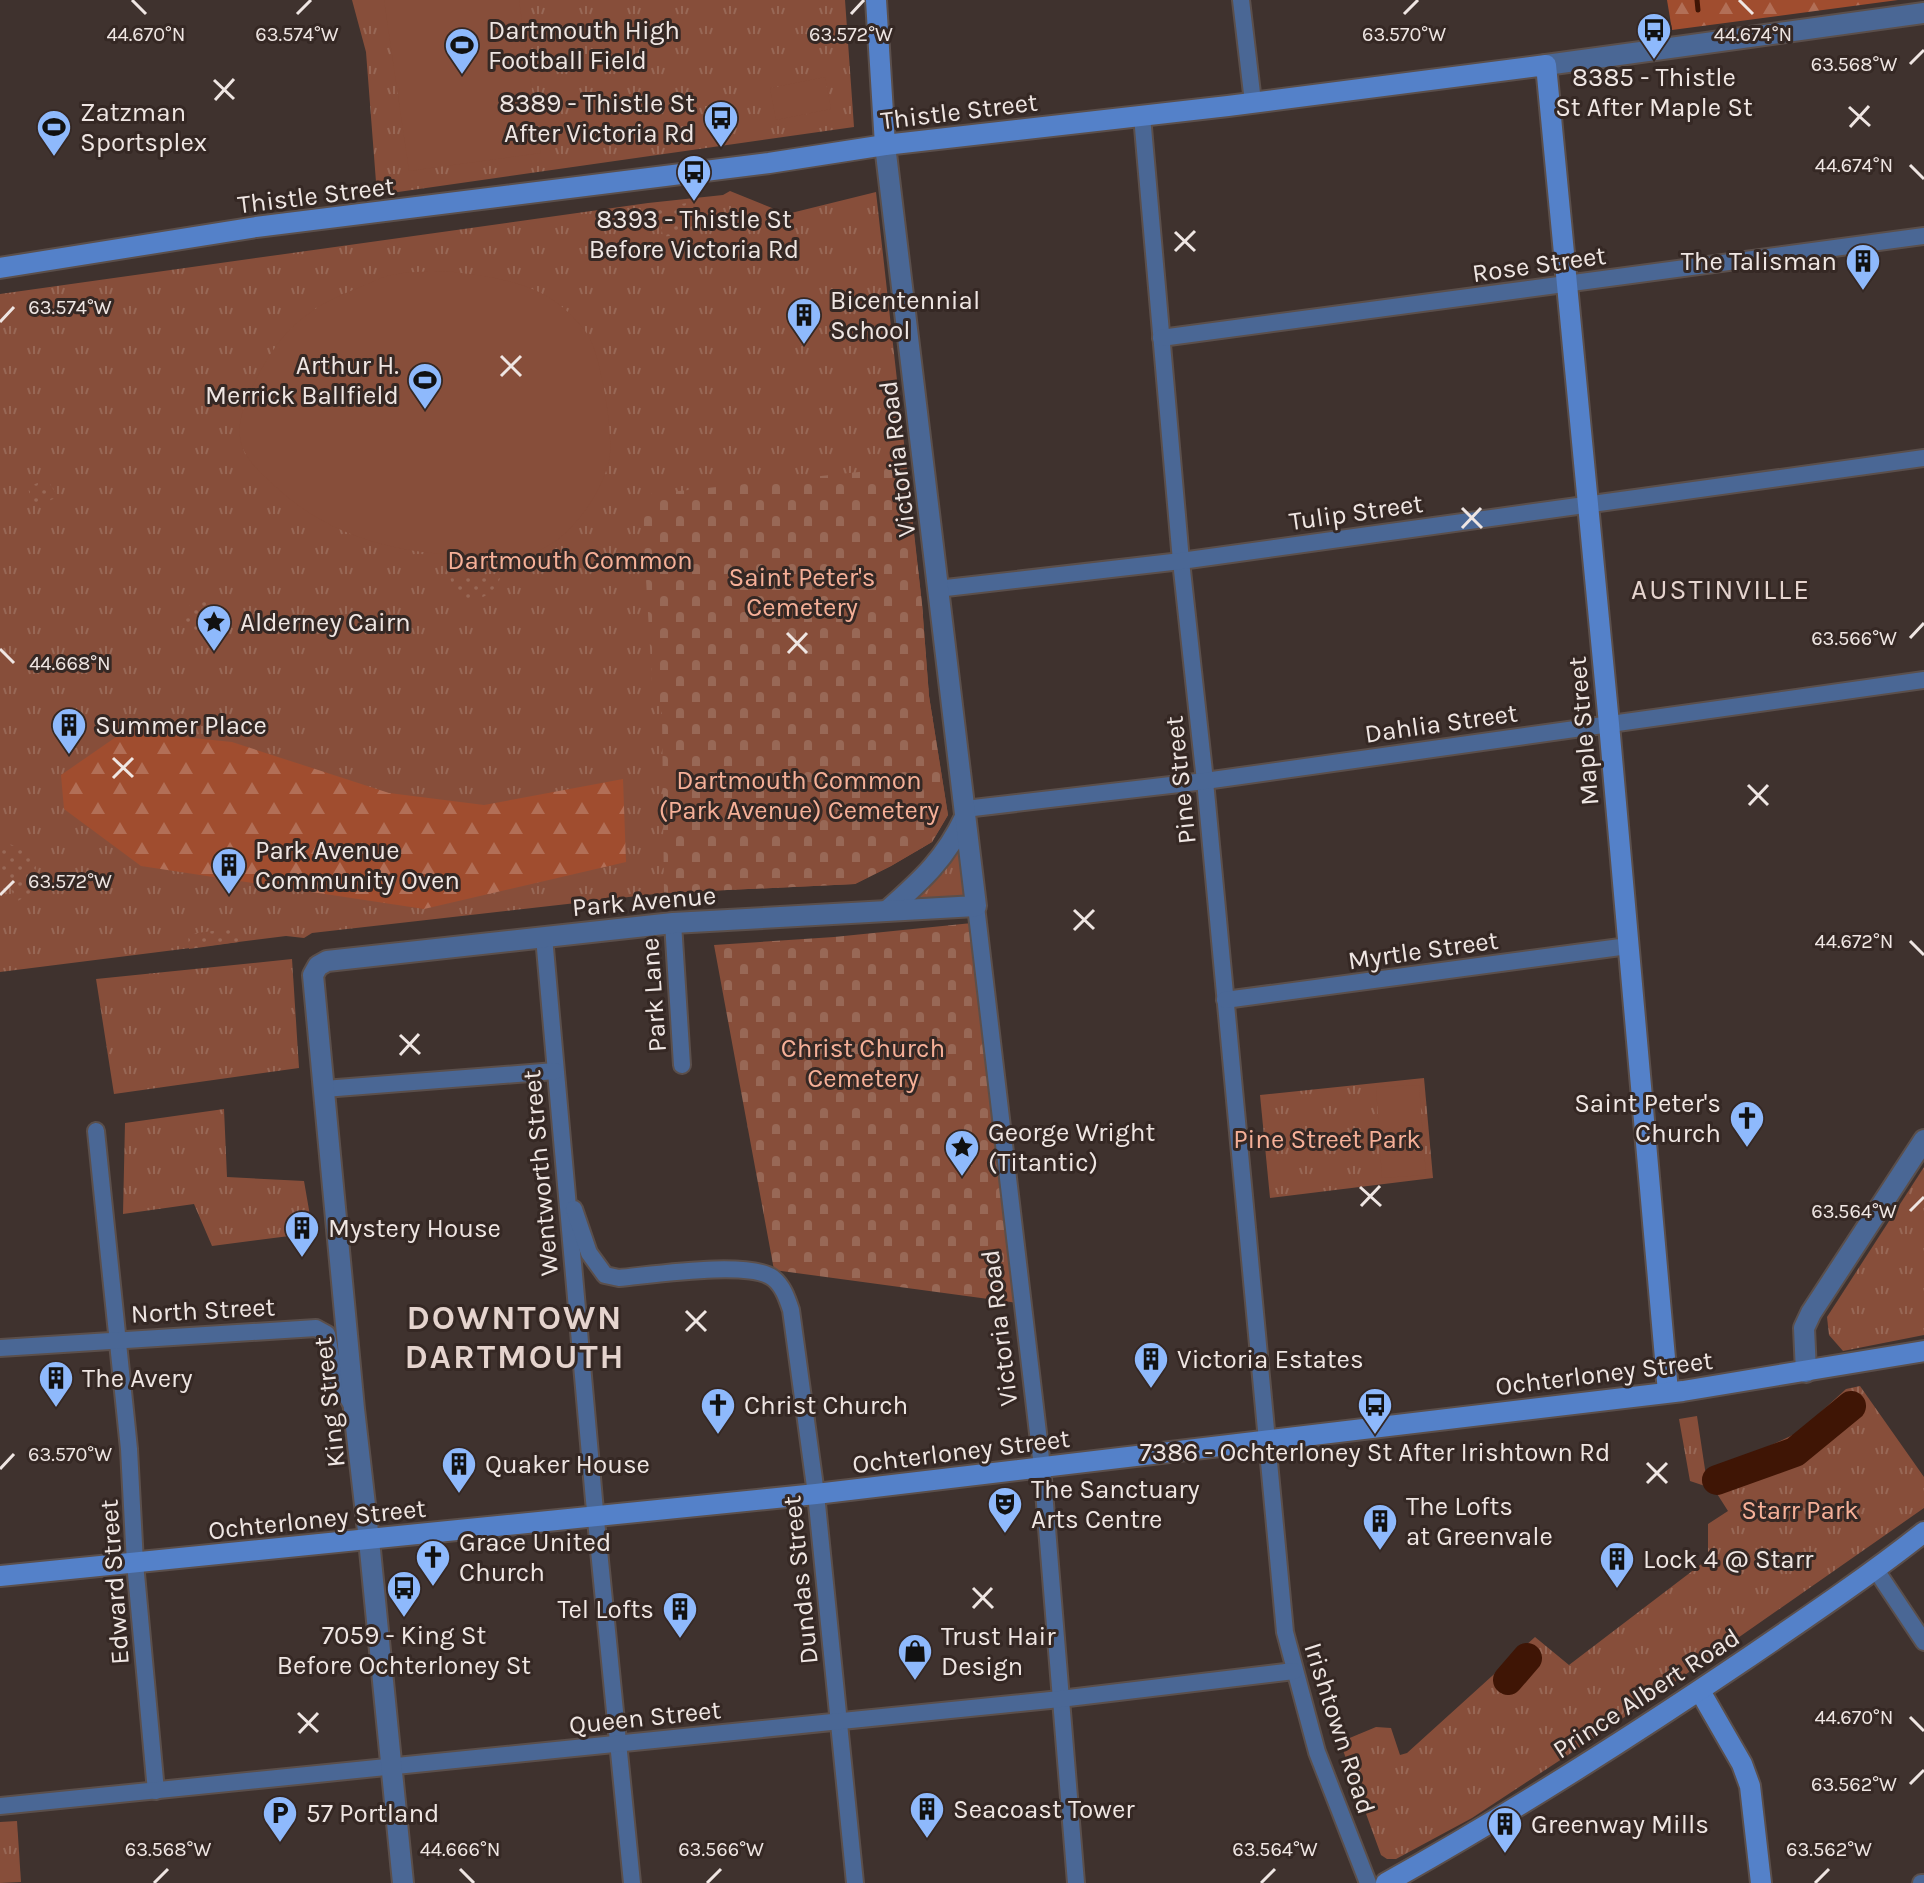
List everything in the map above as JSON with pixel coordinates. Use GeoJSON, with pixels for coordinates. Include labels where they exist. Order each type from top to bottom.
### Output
{"type":"FeatureCollection","features":[{"type":"Feature","properties":{"kind":"main road","name":"Victoria Road"},"geometry":{"type":"LineString","coordinates":[[876,0],[885,145]]}},
{"type":"Feature","properties":{"kind":"main road","name":"Thistle Street"},"geometry":{"type":"LineString","coordinates":[[0,268],[256,227],[769,163],[885,145],[1546,65]]}},
{"type":"Feature","properties":{"kind":"main road","name":"Maple Street"},"geometry":{"type":"LineString","coordinates":[[1546,65],[1589,504],[1668,1392]]}},
{"type":"Feature","properties":{"kind":"main road","name":"Ochterloney Street"},"geometry":{"type":"LineString","coordinates":[[0,1576],[816,1494],[1668,1392],[1924,1351]]}},
{"type":"Feature","properties":{"kind":"main road","name":"Prince Albert Road"},"geometry":{"type":"LineString","coordinates":[[1386,1883],[1616,1746],[1876,1570],[1924,1532]]}},
{"type":"Feature","properties":{"kind":"main road"},"geometry":{"type":"LineString","coordinates":[[1700,1691],[1742,1764],[1750,1786],[1761,1883]]}},
{"type":"Feature","properties":{"kind":"street"},"geometry":{"type":"LineString","coordinates":[[1241,0],[1253,102]]}},
{"type":"Feature","properties":{"kind":"street","name":"Thistle Street"},"geometry":{"type":"LineString","coordinates":[[1546,65],[1924,13]]}},
{"type":"Feature","properties":{"kind":"street","name":"Pine Street"},"geometry":{"type":"LineString","coordinates":[[1142,116],[1181,561],[1268,1440]]}},
{"type":"Feature","properties":{"kind":"street","name":"Victoria Road"},"geometry":{"type":"LineString","coordinates":[[885,145],[1042,1467],[1076,1883]]}},
{"type":"Feature","properties":{"kind":"street","name":"Rose Street"},"geometry":{"type":"LineString","coordinates":[[1161,338],[1924,236]]}},
{"type":"Feature","properties":{"kind":"street","name":"Tulip Street"},"geometry":{"type":"LineString","coordinates":[[937,589],[1181,561],[1924,458]]}},
{"type":"Feature","properties":{"kind":"street","name":"Dahlia Street"},"geometry":{"type":"LineString","coordinates":[[965,813],[1924,680]]}},
{"type":"Feature","properties":{"kind":"street"},"geometry":{"type":"LineString","coordinates":[[888,910],[928,874],[953,842],[965,813]]}},
{"type":"Feature","properties":{"kind":"street","name":"Park Avenue"},"geometry":{"type":"LineString","coordinates":[[318,966],[327,961],[673,923],[976,906]]}},
{"type":"Feature","properties":{"kind":"street","name":"Park Lane"},"geometry":{"type":"LineString","coordinates":[[673,923],[682,1065]]}},
{"type":"Feature","properties":{"kind":"street","name":"Wentworth Street"},"geometry":{"type":"LineString","coordinates":[[544,937],[632,1883]]}},
{"type":"Feature","properties":{"kind":"street","name":"Myrtle Street"},"geometry":{"type":"LineString","coordinates":[[1225,1000],[1628,946]]}},
{"type":"Feature","properties":{"kind":"street","name":"King Street"},"geometry":{"type":"LineString","coordinates":[[318,966],[313,975],[313,994],[403,1883]]}},
{"type":"Feature","properties":{"kind":"street"},"geometry":{"type":"LineString","coordinates":[[324,1089],[555,1071]]}},
{"type":"Feature","properties":{"kind":"street","name":"Edward Street"},"geometry":{"type":"LineString","coordinates":[[96,1131],[129,1449],[135,1563],[156,1791]]}},
{"type":"Feature","properties":{"kind":"street"},"geometry":{"type":"LineString","coordinates":[[1806,1372],[1804,1328],[1811,1313],[1924,1140]]}},
{"type":"Feature","properties":{"kind":"street","name":"Dundas Street"},"geometry":{"type":"LineString","coordinates":[[566,1190],[589,1253],[605,1275],[619,1278],[738,1269],[759,1271],[774,1278],[783,1288],[791,1310],[816,1494],[855,1883]]}},
{"type":"Feature","properties":{"kind":"street","name":"North Street"},"geometry":{"type":"LineString","coordinates":[[0,1348],[316,1328],[327,1334],[334,1374],[354,1409]]}},
{"type":"Feature","properties":{"kind":"street","name":"Irishtown Road"},"geometry":{"type":"LineString","coordinates":[[1268,1440],[1285,1632],[1317,1752],[1368,1883]]}},
{"type":"Feature","properties":{"kind":"street"},"geometry":{"type":"LineString","coordinates":[[1876,1570],[1924,1642]]}},
{"type":"Feature","properties":{"kind":"street","name":"Queen Street"},"geometry":{"type":"LineString","coordinates":[[0,1806],[1060,1699],[1294,1671]]}},
{"type":"Feature","properties":{"kind":"green space"},"geometry":{"type":"Polygon","coordinates":[[[352,0],[845,0],[854,127],[377,195],[366,52],[352,0]]]}},
{"type":"Feature","properties":{"kind":"green space","name":"Dartmouth High Football Field"},"geometry":{"type":"Polygon","coordinates":[[[384,0],[519,0],[541,153],[409,171],[384,0]]]}},
{"type":"Feature","properties":{"kind":"green space"},"geometry":{"type":"Polygon","coordinates":[[[1667,0],[1898,0],[1672,30],[1667,0]]]}},
{"type":"Feature","properties":{"kind":"green space"},"geometry":{"type":"Polygon","coordinates":[[[825,77],[831,109],[776,120],[770,88],[825,77]]]}},
{"type":"Feature","properties":{"kind":"green space","name":"Dartmouth Common"},"geometry":{"type":"Polygon","coordinates":[[[730,191],[787,214],[876,192],[922,604],[929,696],[948,815],[932,842],[855,884],[664,893],[0,972],[0,294],[723,195],[730,191]]]}},
{"type":"Feature","properties":{"kind":"green space"},"geometry":{"type":"Polygon","coordinates":[[[693,202],[698,231],[663,237],[658,208],[693,202]]]}},
{"type":"Feature","properties":{"kind":"green space","name":"Arthur H. Merrick Ballfield"},"geometry":{"type":"Polygon","coordinates":[[[446,271],[511,282],[542,293],[578,322],[595,352],[608,412],[610,453],[607,467],[585,511],[562,536],[537,551],[516,554],[436,553],[406,550],[350,534],[299,506],[276,487],[258,470],[241,443],[241,419],[252,388],[273,351],[296,324],[325,303],[384,277],[409,272],[446,271]]]}},
{"type":"Feature","properties":{"kind":"green space"},"geometry":{"type":"Polygon","coordinates":[[[906,467],[929,696],[948,815],[932,842],[855,884],[664,893],[662,713],[652,681],[641,495],[906,467]]]}},
{"type":"Feature","properties":{"kind":"green space"},"geometry":{"type":"Polygon","coordinates":[[[47,479],[58,497],[36,506],[28,487],[47,479]]]}},
{"type":"Feature","properties":{"kind":"green space"},"geometry":{"type":"Polygon","coordinates":[[[501,576],[488,594],[467,601],[454,589],[450,578],[501,576]]]}},
{"type":"Feature","properties":{"kind":"green space"},"geometry":{"type":"Polygon","coordinates":[[[202,596],[214,608],[216,621],[196,632],[181,626],[185,612],[202,596]]]}},
{"type":"Feature","properties":{"kind":"green space"},"geometry":{"type":"Polygon","coordinates":[[[155,734],[232,742],[389,793],[484,805],[623,779],[626,862],[424,909],[141,866],[64,809],[61,775],[116,737],[155,734]]]}},
{"type":"Feature","properties":{"kind":"green space"},"geometry":{"type":"Polygon","coordinates":[[[0,842],[33,850],[35,891],[16,902],[7,879],[0,871],[0,842]]]}},
{"type":"Feature","properties":{"kind":"green space"},"geometry":{"type":"Polygon","coordinates":[[[962,844],[970,901],[910,904],[940,875],[962,844]]]}},
{"type":"Feature","properties":{"kind":"green space","name":"Christ Church Cemetery"},"geometry":{"type":"Polygon","coordinates":[[[972,923],[1018,1303],[774,1270],[714,945],[972,923]]]}},
{"type":"Feature","properties":{"kind":"green space"},"geometry":{"type":"Polygon","coordinates":[[[237,928],[239,942],[189,949],[188,934],[237,928]]]}},
{"type":"Feature","properties":{"kind":"green space"},"geometry":{"type":"Polygon","coordinates":[[[292,959],[299,1068],[114,1094],[96,979],[292,959]]]}},
{"type":"Feature","properties":{"kind":"green space","name":"Pine Street Park"},"geometry":{"type":"Polygon","coordinates":[[[1424,1078],[1433,1178],[1270,1198],[1260,1095],[1424,1078]]]}},
{"type":"Feature","properties":{"kind":"green space"},"geometry":{"type":"Polygon","coordinates":[[[1419,1085],[1426,1175],[1382,1178],[1376,1087],[1419,1085]]]}},
{"type":"Feature","properties":{"kind":"green space"},"geometry":{"type":"Polygon","coordinates":[[[224,1109],[227,1177],[304,1181],[313,1233],[212,1246],[194,1204],[123,1214],[125,1123],[224,1109]]]}},
{"type":"Feature","properties":{"kind":"green space"},"geometry":{"type":"Polygon","coordinates":[[[1924,1167],[1924,1335],[1843,1351],[1829,1335],[1827,1317],[1924,1167]]]}},
{"type":"Feature","properties":{"kind":"green space","name":"Starr Park"},"geometry":{"type":"Polygon","coordinates":[[[1860,1386],[1924,1477],[1924,1508],[1606,1730],[1472,1818],[1396,1859],[1381,1855],[1340,1742],[1376,1727],[1391,1728],[1400,1755],[1407,1753],[1535,1637],[1569,1665],[1708,1559],[1708,1524],[1728,1511],[1714,1489],[1690,1481],[1679,1419],[1697,1416],[1706,1476],[1799,1432],[1846,1389],[1860,1386]]]}},
{"type":"Feature","properties":{"kind":"green space"},"geometry":{"type":"Polygon","coordinates":[[[17,1821],[21,1882],[0,1883],[0,1822],[17,1821]]]}},
{"type":"Feature","properties":{"kind":"waterway"},"geometry":{"type":"LineString","coordinates":[[1697,0],[1698,10]]}},
{"type":"Feature","properties":{"kind":"waterway"},"geometry":{"type":"LineString","coordinates":[[1717,1480],[1795,1452],[1851,1406]]}},
{"type":"Feature","properties":{"kind":"waterway"},"geometry":{"type":"LineString","coordinates":[[1508,1680],[1527,1658]]}},
{"type":"Feature","properties":{"kind":"place","name":"8385 - Thistle St After Maple St"},"geometry":{"type":"Point","coordinates":[1654,61]}},
{"type":"Feature","properties":{"kind":"place","name":"Dartmouth High Football Field"},"geometry":{"type":"Point","coordinates":[462,76]}},
{"type":"Feature","properties":{"kind":"place","name":"8389 - Thistle St After Victoria Rd"},"geometry":{"type":"Point","coordinates":[721,149]}},
{"type":"Feature","properties":{"kind":"place","name":"Zatzman Sportsplex"},"geometry":{"type":"Point","coordinates":[54,158]}},
{"type":"Feature","properties":{"kind":"place","name":"8393 - Thistle St Before Victoria Rd"},"geometry":{"type":"Point","coordinates":[694,203]}},
{"type":"Feature","properties":{"kind":"place","name":"The Talisman"},"geometry":{"type":"Point","coordinates":[1863,292]}},
{"type":"Feature","properties":{"kind":"place","name":"Bicentennial School"},"geometry":{"type":"Point","coordinates":[804,346]}},
{"type":"Feature","properties":{"kind":"place","name":"Arthur H. Merrick Ballfield"},"geometry":{"type":"Point","coordinates":[425,411]}},
{"type":"Feature","properties":{"kind":"place","name":"Alderney Cairn"},"geometry":{"type":"Point","coordinates":[214,653]}},
{"type":"Feature","properties":{"kind":"place","name":"Summer Place"},"geometry":{"type":"Point","coordinates":[69,756]}},
{"type":"Feature","properties":{"kind":"place","name":"Park Avenue Community Oven"},"geometry":{"type":"Point","coordinates":[229,896]}},
{"type":"Feature","properties":{"kind":"place","name":"Saint Peter's Church"},"geometry":{"type":"Point","coordinates":[1747,1149]}},
{"type":"Feature","properties":{"kind":"place","name":"George Wright (Titantic)"},"geometry":{"type":"Point","coordinates":[962,1178]}},
{"type":"Feature","properties":{"kind":"place","name":"Mystery House"},"geometry":{"type":"Point","coordinates":[302,1259]}},
{"type":"Feature","properties":{"kind":"place","name":"Victoria Estates"},"geometry":{"type":"Point","coordinates":[1151,1390]}},
{"type":"Feature","properties":{"kind":"place","name":"The Avery"},"geometry":{"type":"Point","coordinates":[56,1409]}},
{"type":"Feature","properties":{"kind":"place","name":"Christ Church"},"geometry":{"type":"Point","coordinates":[718,1436]}},
{"type":"Feature","properties":{"kind":"place","name":"7386 - Ochterloney St After Irishtown Rd"},"geometry":{"type":"Point","coordinates":[1375,1436]}},
{"type":"Feature","properties":{"kind":"place","name":"Quaker House"},"geometry":{"type":"Point","coordinates":[459,1495]}},
{"type":"Feature","properties":{"kind":"place","name":"The Sanctuary Arts Centre"},"geometry":{"type":"Point","coordinates":[1005,1535]}},
{"type":"Feature","properties":{"kind":"place","name":"The Lofts at Greenvale"},"geometry":{"type":"Point","coordinates":[1380,1552]}},
{"type":"Feature","properties":{"kind":"place","name":"Grace United Church"},"geometry":{"type":"Point","coordinates":[433,1588]}},
{"type":"Feature","properties":{"kind":"place","name":"Lock 4 @ Starr"},"geometry":{"type":"Point","coordinates":[1617,1590]}},
{"type":"Feature","properties":{"kind":"place","name":"7059 - King St Before Ochterloney St"},"geometry":{"type":"Point","coordinates":[404,1619]}},
{"type":"Feature","properties":{"kind":"place","name":"Tel Lofts"},"geometry":{"type":"Point","coordinates":[680,1640]}},
{"type":"Feature","properties":{"kind":"place","name":"Trust Hair Design"},"geometry":{"type":"Point","coordinates":[915,1682]}},
{"type":"Feature","properties":{"kind":"place","name":"Seacoast Tower"},"geometry":{"type":"Point","coordinates":[927,1840]}},
{"type":"Feature","properties":{"kind":"place","name":"57 Portland"},"geometry":{"type":"Point","coordinates":[280,1844]}},
{"type":"Feature","properties":{"kind":"place","name":"Greenway Mills"},"geometry":{"type":"Point","coordinates":[1505,1855]}},
{"type":"Feature","properties":{"kind":"district","name":"AUSTINVILLE"},"geometry":{"type":"Point","coordinates":[1721,589]}},
{"type":"Feature","properties":{"kind":"district","name":"DOWNTOWN DARTMOUTH"},"geometry":{"type":"Point","coordinates":[515,1336]}},
{"type":"Feature","properties":{"kind":"park label","name":"Saint Peter's Cemetery"},"geometry":{"type":"Point","coordinates":[802,592]}},
{"type":"Feature","properties":{"kind":"park label","name":"Dartmouth Common (Park Avenue) Cemetery"},"geometry":{"type":"Point","coordinates":[799,795]}}]}
